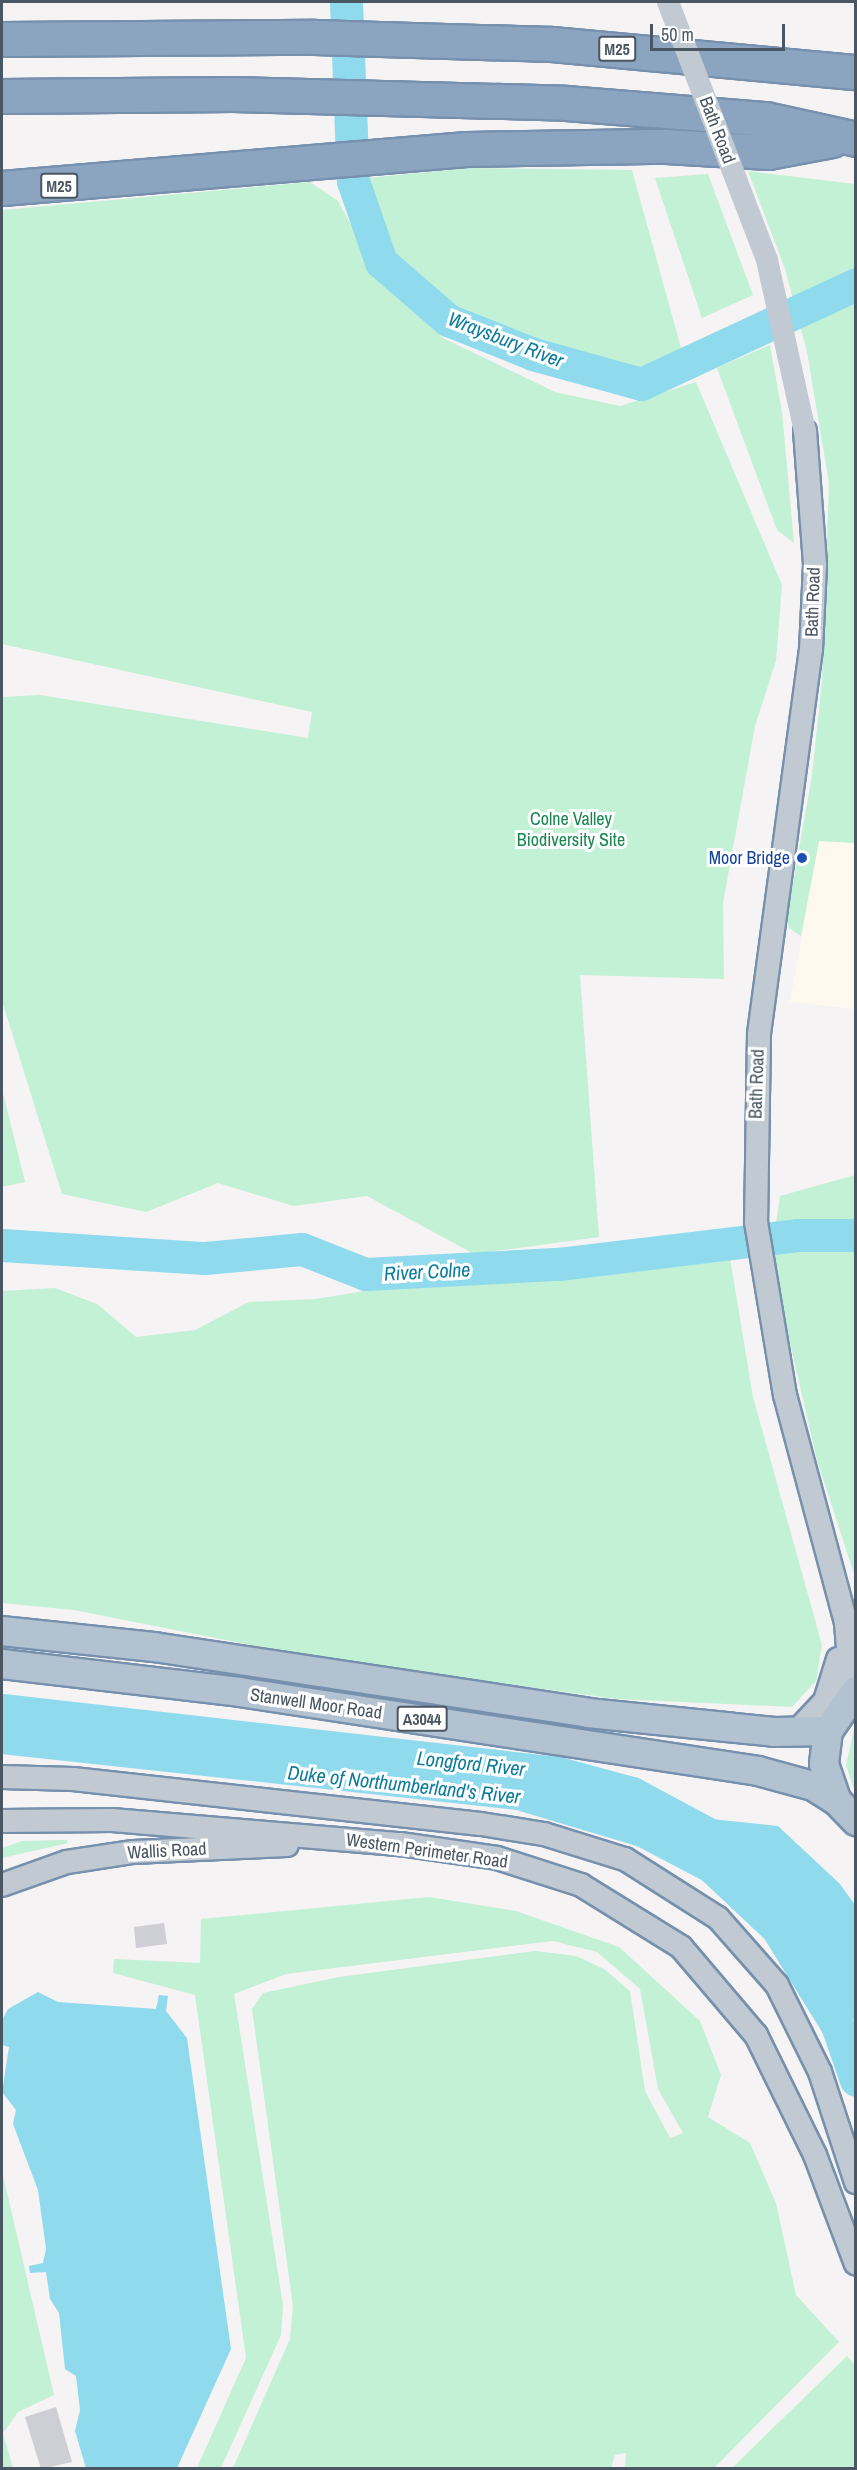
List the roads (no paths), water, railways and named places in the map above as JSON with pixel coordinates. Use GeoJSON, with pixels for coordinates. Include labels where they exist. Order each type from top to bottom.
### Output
{"type":"FeatureCollection","features":[{"type":"Feature","properties":{"kind":"highway","name":"M25"},"geometry":{"type":"LineString","coordinates":[[2,39],[314,37],[552,44],[855,72]]}},
{"type":"Feature","properties":{"kind":"highway","name":"M25"},"geometry":{"type":"LineString","coordinates":[[2,96],[313,95],[566,103],[766,119],[850,138]]}},
{"type":"Feature","properties":{"kind":"highway","name":"M25"},"geometry":{"type":"LineString","coordinates":[[2,189],[316,166],[394,156],[565,146],[768,152],[850,138]]}},
{"type":"Feature","properties":{"kind":"main road","name":"Stanwell Moor Road"},"geometry":{"type":"LineString","coordinates":[[2,1630],[154,1647],[588,1713],[794,1734],[828,1731]]}},
{"type":"Feature","properties":{"kind":"main road","name":"Stanwell Moor Road"},"geometry":{"type":"LineString","coordinates":[[2,1664],[240,1692],[758,1771],[813,1786],[846,1811]]}},
{"type":"Feature","properties":{"kind":"main road"},"geometry":{"type":"LineString","coordinates":[[846,1811],[824,1764],[828,1731],[849,1697]]}},
{"type":"Feature","properties":{"kind":"street","name":"Bath Road"},"geometry":{"type":"LineString","coordinates":[[668,2],[767,260],[806,431],[815,565],[811,649],[759,1035],[756,1222],[759,1253],[785,1395],[838,1586],[851,1619]]}},
{"type":"Feature","properties":{"kind":"street"},"geometry":{"type":"LineString","coordinates":[[849,1697],[851,1619]]}},
{"type":"Feature","properties":{"kind":"street"},"geometry":{"type":"LineString","coordinates":[[794,1734],[825,1701],[851,1619]]}},
{"type":"Feature","properties":{"kind":"street","name":"Western Perimeter Road"},"geometry":{"type":"LineString","coordinates":[[2,1777],[73,1779],[481,1824],[544,1834],[625,1859],[718,1918],[777,1985],[820,2072],[855,2182]]}},
{"type":"Feature","properties":{"kind":"street","name":"Western Perimeter Road"},"geometry":{"type":"LineString","coordinates":[[2,1821],[112,1820],[336,1838],[497,1858],[552,1874],[607,1899],[681,1947],[726,1996],[775,2068],[855,2264]]}},
{"type":"Feature","properties":{"kind":"street","name":"Wallis Road"},"geometry":{"type":"LineString","coordinates":[[2,1886],[67,1862],[133,1852],[336,1838]]}},
{"type":"Feature","properties":{"kind":"water"},"geometry":{"type":"Polygon","coordinates":[[[692,1817],[778,1826],[840,1884],[855,1905],[855,2022],[762,1893],[684,1834],[692,1817]]]}},
{"type":"Feature","properties":{"kind":"water"},"geometry":{"type":"Polygon","coordinates":[[[38,1992],[58,2002],[156,2009],[159,1995],[168,1996],[166,2011],[187,2038],[231,2349],[177,2468],[86,2468],[75,2431],[80,2410],[76,2376],[65,2369],[59,2313],[50,2299],[46,2272],[30,2273],[29,2266],[43,2263],[46,2249],[38,2190],[13,2124],[16,2110],[2,2092],[9,2047],[2,2045],[2,2020],[8,2009],[38,1992]]]}},
{"type":"Feature","properties":{"kind":"waterway","name":"Wraysbury River"},"geometry":{"type":"LineString","coordinates":[[346,2],[353,181],[381,262],[448,320],[533,354],[641,384],[856,284]]}},
{"type":"Feature","properties":{"kind":"waterway","name":"River Colne"},"geometry":{"type":"LineString","coordinates":[[2,1245],[205,1258],[302,1249],[365,1274],[559,1264],[797,1235],[856,1235]]}},
{"type":"Feature","properties":{"kind":"waterway","name":"Longford River"},"geometry":{"type":"LineString","coordinates":[[2,1710],[558,1773],[632,1793],[727,1844]]}},
{"type":"Feature","properties":{"kind":"waterway","name":"Duke of Northumberland's River"},"geometry":{"type":"LineString","coordinates":[[2,1737],[518,1793],[642,1830],[711,1866],[777,1928],[837,2025],[856,2080]]}},
{"type":"Feature","properties":{"kind":"place","name":"Moor Bridge"},"geometry":{"type":"Point","coordinates":[802,858]}},
{"type":"Feature","properties":{"kind":"park label","name":"Colne Valley Biodiversity Site"},"geometry":{"type":"Point","coordinates":[571,830]}}]}
